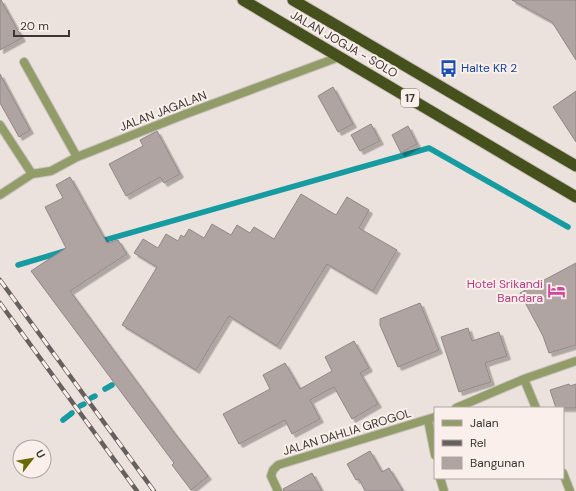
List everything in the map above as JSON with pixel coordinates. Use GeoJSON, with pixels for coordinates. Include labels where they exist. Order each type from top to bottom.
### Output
{"type":"FeatureCollection","features":[{"type":"Feature","properties":{"kind":"highway","name":"JALAN JOGJA - SOLO"},"geometry":{"type":"LineString","coordinates":[[243,0],[576,197]]}},
{"type":"Feature","properties":{"kind":"highway","name":"JALAN JOGJA - SOLO"},"geometry":{"type":"LineString","coordinates":[[293,0],[576,166]]}},
{"type":"Feature","properties":{"kind":"street","name":"JALAN JAGALAN"},"geometry":{"type":"LineString","coordinates":[[0,196],[32,174],[51,171],[77,157],[339,56]]}},
{"type":"Feature","properties":{"kind":"street"},"geometry":{"type":"LineString","coordinates":[[24,62],[77,157]]}},
{"type":"Feature","properties":{"kind":"street"},"geometry":{"type":"LineString","coordinates":[[0,125],[32,174]]}},
{"type":"Feature","properties":{"kind":"street"},"geometry":{"type":"LineString","coordinates":[[458,407],[524,379],[576,361]]}},
{"type":"Feature","properties":{"kind":"street"},"geometry":{"type":"LineString","coordinates":[[524,379],[536,407]]}},
{"type":"Feature","properties":{"kind":"street"},"geometry":{"type":"LineString","coordinates":[[431,419],[434,446]]}},
{"type":"Feature","properties":{"kind":"street","name":"JALAN DAHLIA GROGOL"},"geometry":{"type":"LineString","coordinates":[[278,491],[271,476],[273,470],[278,465],[431,419]]}},
{"type":"Feature","properties":{"kind":"street"},"geometry":{"type":"LineString","coordinates":[[564,476],[570,491]]}},
{"type":"Feature","properties":{"kind":"street"},"geometry":{"type":"LineString","coordinates":[[440,479],[444,491]]}},
{"type":"Feature","properties":{"kind":"building"},"geometry":{"type":"Polygon","coordinates":[[[0,0],[22,38],[0,50],[0,0]]]}},
{"type":"Feature","properties":{"kind":"building"},"geometry":{"type":"Polygon","coordinates":[[[512,0],[576,0],[576,60],[552,22],[512,0]]]}},
{"type":"Feature","properties":{"kind":"building"},"geometry":{"type":"Polygon","coordinates":[[[0,74],[30,130],[19,137],[0,103],[0,74]]]}},
{"type":"Feature","properties":{"kind":"building"},"geometry":{"type":"Polygon","coordinates":[[[333,87],[353,124],[338,132],[318,96],[333,87]]]}},
{"type":"Feature","properties":{"kind":"building"},"geometry":{"type":"Polygon","coordinates":[[[576,91],[576,142],[553,107],[576,91]]]}},
{"type":"Feature","properties":{"kind":"building"},"geometry":{"type":"Polygon","coordinates":[[[371,124],[380,141],[360,151],[351,135],[371,124]]]}},
{"type":"Feature","properties":{"kind":"building"},"geometry":{"type":"Polygon","coordinates":[[[408,126],[417,144],[401,153],[392,135],[408,126]]]}},
{"type":"Feature","properties":{"kind":"building"},"geometry":{"type":"Polygon","coordinates":[[[157,131],[180,174],[164,183],[160,177],[126,196],[109,164],[143,146],[140,140],[157,131]]]}},
{"type":"Feature","properties":{"kind":"building"},"geometry":{"type":"Polygon","coordinates":[[[70,177],[107,243],[118,240],[127,254],[70,291],[208,476],[191,490],[172,465],[174,463],[31,271],[66,248],[45,207],[63,198],[56,185],[70,177]]]}},
{"type":"Feature","properties":{"kind":"building"},"geometry":{"type":"Polygon","coordinates":[[[301,194],[336,215],[347,197],[369,210],[359,228],[397,250],[373,291],[327,264],[277,346],[229,316],[196,370],[122,325],[157,267],[134,253],[143,239],[158,248],[166,234],[178,241],[181,235],[184,237],[189,229],[204,238],[212,224],[231,235],[237,225],[250,233],[254,227],[274,239],[301,194]]]}},
{"type":"Feature","properties":{"kind":"building"},"geometry":{"type":"Polygon","coordinates":[[[576,263],[576,345],[549,353],[543,336],[520,293],[576,263]]]}},
{"type":"Feature","properties":{"kind":"building"},"geometry":{"type":"Polygon","coordinates":[[[420,303],[439,350],[398,367],[380,325],[380,319],[420,303]]]}},
{"type":"Feature","properties":{"kind":"building"},"geometry":{"type":"Polygon","coordinates":[[[468,328],[472,341],[499,332],[507,356],[485,363],[491,382],[459,392],[441,337],[468,328]]]}},
{"type":"Feature","properties":{"kind":"building"},"geometry":{"type":"Polygon","coordinates":[[[354,341],[369,368],[360,373],[378,404],[352,419],[334,387],[310,400],[320,419],[292,434],[285,420],[239,444],[223,414],[270,389],[263,375],[285,363],[300,389],[332,371],[325,357],[354,341]]]}},
{"type":"Feature","properties":{"kind":"building"},"geometry":{"type":"Polygon","coordinates":[[[569,384],[570,386],[576,384],[576,408],[556,407],[550,390],[569,384]]]}},
{"type":"Feature","properties":{"kind":"building"},"geometry":{"type":"Polygon","coordinates":[[[370,451],[382,472],[389,468],[403,491],[365,491],[359,479],[356,480],[347,464],[370,451]]]}},
{"type":"Feature","properties":{"kind":"building"},"geometry":{"type":"Polygon","coordinates":[[[312,473],[322,491],[283,491],[283,489],[312,473]]]}},
{"type":"Feature","properties":{"kind":"waterway"},"geometry":{"type":"LineString","coordinates":[[98,242],[429,148],[568,227]]}},
{"type":"Feature","properties":{"kind":"waterway"},"geometry":{"type":"LineString","coordinates":[[18,265],[65,251]]}},
{"type":"Feature","properties":{"kind":"waterway"},"geometry":{"type":"LineString","coordinates":[[105,389],[112,385]]}},
{"type":"Feature","properties":{"kind":"waterway"},"geometry":{"type":"LineString","coordinates":[[91,398],[95,396]]}},
{"type":"Feature","properties":{"kind":"waterway"},"geometry":{"type":"LineString","coordinates":[[80,406],[84,404]]}},
{"type":"Feature","properties":{"kind":"waterway"},"geometry":{"type":"LineString","coordinates":[[63,420],[72,413]]}},
{"type":"Feature","properties":{"kind":"railway"},"geometry":{"type":"LineString","coordinates":[[0,280],[154,491]]}},
{"type":"Feature","properties":{"kind":"railway"},"geometry":{"type":"LineString","coordinates":[[0,303],[137,491]]}},
{"type":"Feature","properties":{"kind":"place","name":"Halte KR 2"},"geometry":{"type":"Point","coordinates":[448,68]}},
{"type":"Feature","properties":{"kind":"place","name":"Hotel Srikandi Bandara"},"geometry":{"type":"Point","coordinates":[556,291]}}]}
